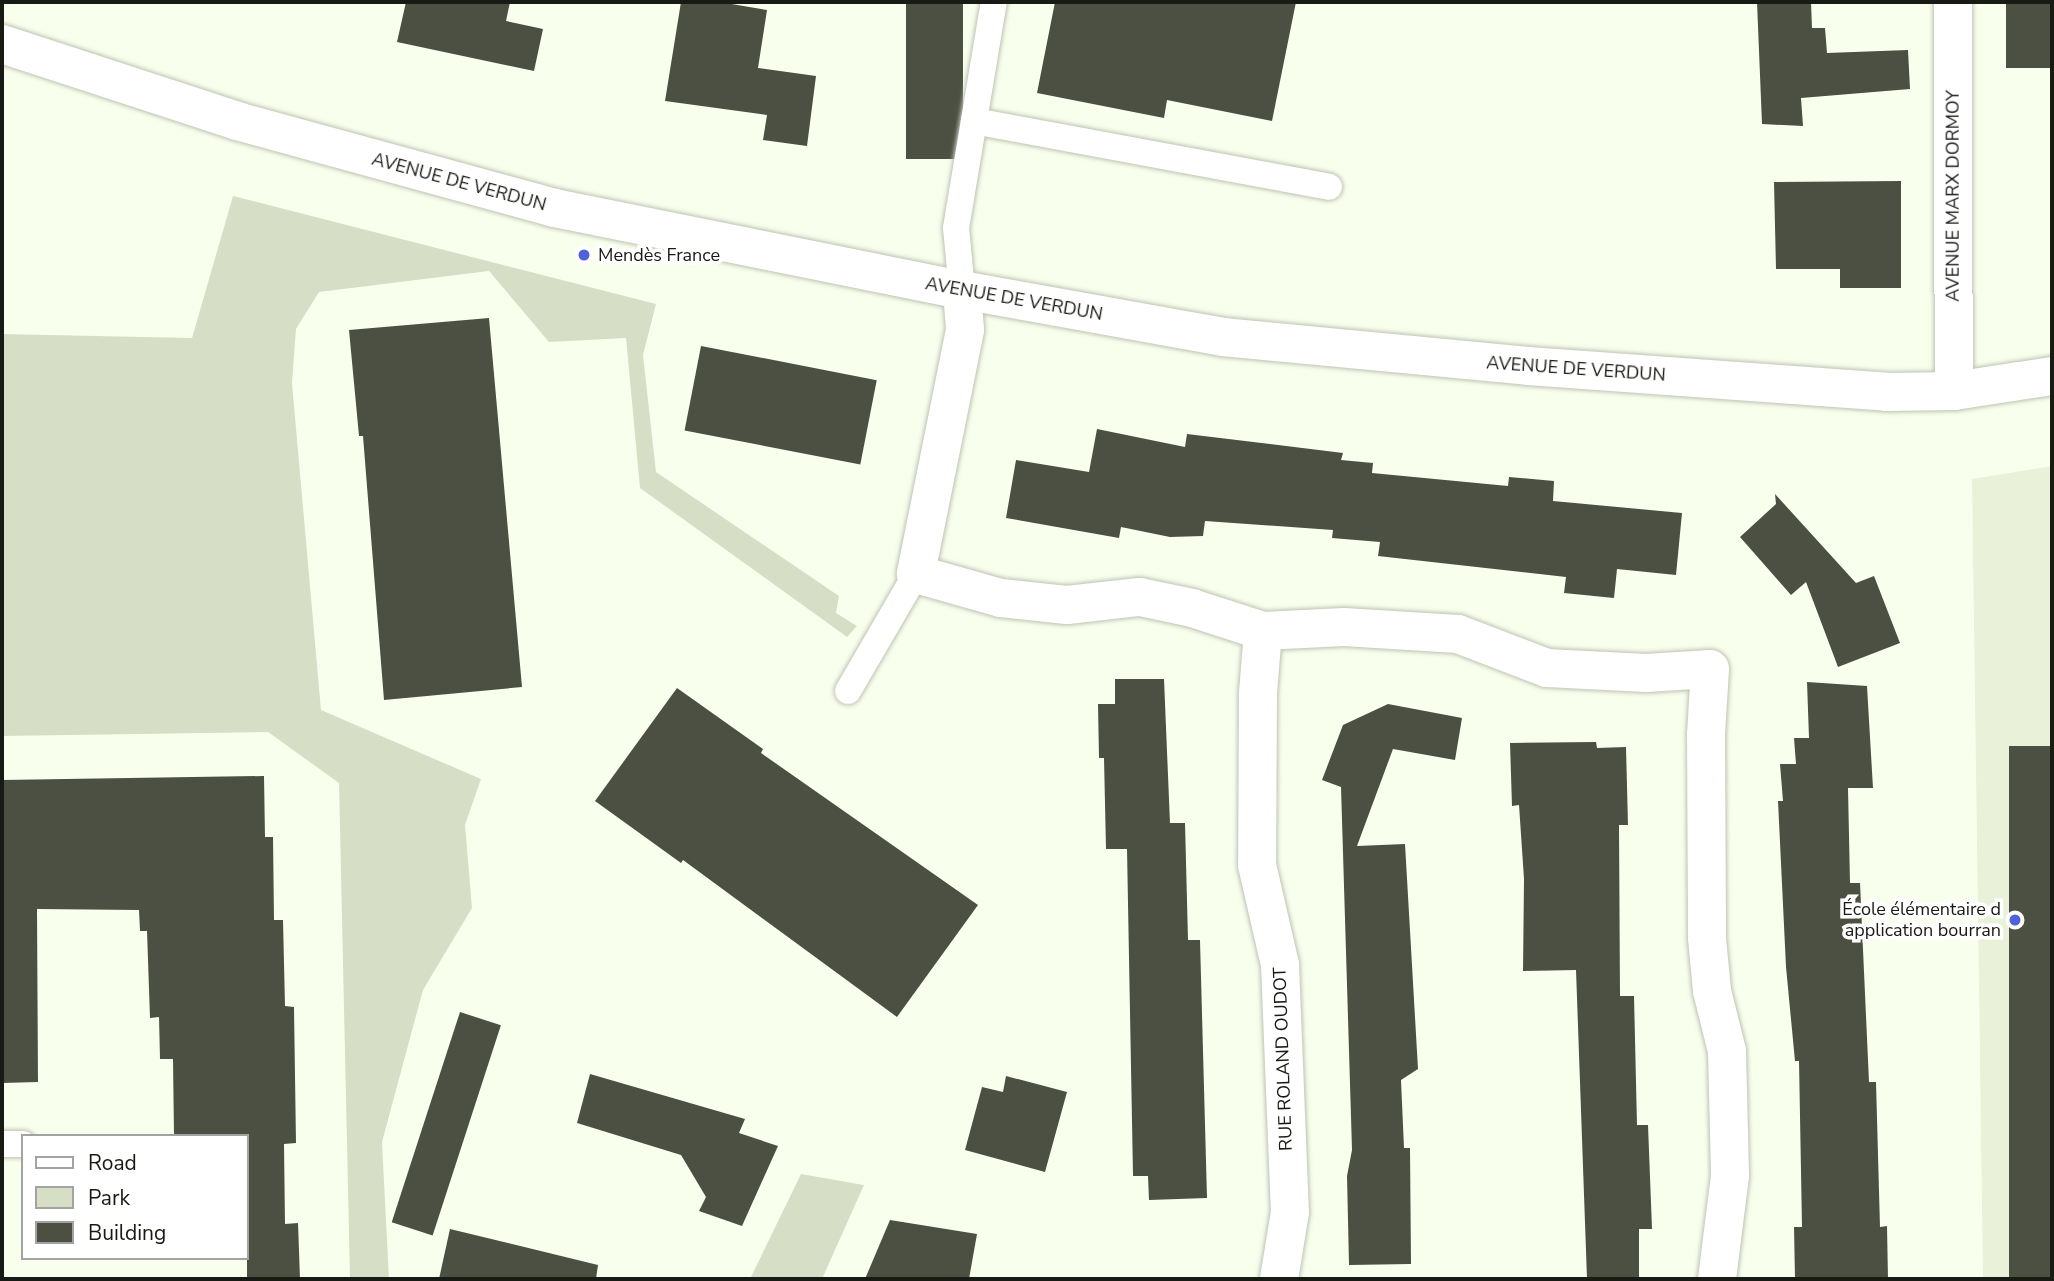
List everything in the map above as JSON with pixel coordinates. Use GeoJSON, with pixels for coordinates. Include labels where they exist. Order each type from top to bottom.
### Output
{"type":"FeatureCollection","features":[{"type":"Feature","properties":{"kind":"street","name":"AVENUE MARX DORMOY"},"geometry":{"type":"LineString","coordinates":[[1953,2],[1954,391]]}},
{"type":"Feature","properties":{"kind":"street","name":"AVENUE DE VERDUN"},"geometry":{"type":"LineString","coordinates":[[2,44],[237,121],[554,208],[962,290],[1237,338],[1528,366],[1887,392],[1954,391],[2052,376]]}},
{"type":"Feature","properties":{"kind":"street"},"geometry":{"type":"LineString","coordinates":[[962,290],[965,330],[916,574],[1001,598],[1067,605],[1140,597],[1192,608],[1263,632],[1344,627],[1458,634],[1547,668],[1646,673],[1710,668],[1706,735],[1707,938],[1713,991],[1727,1051],[1730,1176],[1717,1279]]}},
{"type":"Feature","properties":{"kind":"street","name":"RUE ROLAND OUDOT"},"geometry":{"type":"LineString","coordinates":[[1263,632],[1258,693],[1257,864],[1280,965],[1290,1212],[1279,1279]]}},
{"type":"Feature","properties":{"kind":"lane"},"geometry":{"type":"LineString","coordinates":[[962,290],[956,228],[994,2]]}},
{"type":"Feature","properties":{"kind":"lane"},"geometry":{"type":"LineString","coordinates":[[974,121],[1329,187]]}},
{"type":"Feature","properties":{"kind":"lane"},"geometry":{"type":"LineString","coordinates":[[848,691],[916,574]]}},
{"type":"Feature","properties":{"kind":"lane"},"geometry":{"type":"LineString","coordinates":[[2,1144],[21,1144]]}},
{"type":"Feature","properties":{"kind":"shaded area","name":"École élémentaire d application bourran"},"geometry":{"type":"Polygon","coordinates":[[[2052,466],[2052,1279],[1983,1279],[1972,479],[2052,466]]]}},
{"type":"Feature","properties":{"kind":"green space"},"geometry":{"type":"Polygon","coordinates":[[[233,196],[656,304],[643,355],[656,472],[839,596],[836,613],[857,626],[847,637],[640,488],[626,338],[549,342],[489,271],[319,292],[296,329],[292,383],[321,710],[481,779],[465,825],[472,908],[423,990],[382,1142],[389,1279],[350,1279],[339,783],[268,732],[2,736],[2,334],[192,338],[233,196]]]}},
{"type":"Feature","properties":{"kind":"green space"},"geometry":{"type":"Polygon","coordinates":[[[801,1174],[864,1185],[822,1279],[750,1279],[801,1174]]]}},
{"type":"Feature","properties":{"kind":"building"},"geometry":{"type":"Polygon","coordinates":[[[406,2],[510,2],[506,21],[543,29],[534,71],[397,42],[406,2]]]}},
{"type":"Feature","properties":{"kind":"building"},"geometry":{"type":"Polygon","coordinates":[[[681,2],[720,2],[767,10],[758,68],[816,76],[807,146],[763,140],[767,115],[665,101],[681,2]]]}},
{"type":"Feature","properties":{"kind":"building"},"geometry":{"type":"Polygon","coordinates":[[[906,2],[963,2],[963,159],[906,159],[906,2]]]}},
{"type":"Feature","properties":{"kind":"building"},"geometry":{"type":"Polygon","coordinates":[[[1055,2],[1296,2],[1272,121],[1167,100],[1164,118],[1037,93],[1055,2]]]}},
{"type":"Feature","properties":{"kind":"building"},"geometry":{"type":"Polygon","coordinates":[[[1757,2],[1811,2],[1812,28],[1825,28],[1827,53],[1908,50],[1910,89],[1801,98],[1803,126],[1762,124],[1757,2]]]}},
{"type":"Feature","properties":{"kind":"building"},"geometry":{"type":"Polygon","coordinates":[[[2006,2],[2052,2],[2052,68],[2006,68],[2006,2]]]}},
{"type":"Feature","properties":{"kind":"building"},"geometry":{"type":"Polygon","coordinates":[[[1901,181],[1901,288],[1840,288],[1840,269],[1776,269],[1774,182],[1901,181]]]}},
{"type":"Feature","properties":{"kind":"building"},"geometry":{"type":"Polygon","coordinates":[[[489,318],[522,687],[384,700],[363,436],[359,436],[349,330],[489,318]]]}},
{"type":"Feature","properties":{"kind":"building"},"geometry":{"type":"Polygon","coordinates":[[[701,346],[877,380],[860,465],[685,430],[701,346]]]}},
{"type":"Feature","properties":{"kind":"building"},"geometry":{"type":"Polygon","coordinates":[[[1097,429],[1185,447],[1187,434],[1343,453],[1341,460],[1373,463],[1372,473],[1508,486],[1509,477],[1554,481],[1553,501],[1682,513],[1676,575],[1617,569],[1614,598],[1564,593],[1566,577],[1378,556],[1380,542],[1332,538],[1333,530],[1205,521],[1203,536],[1170,537],[1121,527],[1119,538],[1006,518],[1016,460],[1089,472],[1097,429]]]}},
{"type":"Feature","properties":{"kind":"building"},"geometry":{"type":"Polygon","coordinates":[[[1775,494],[1856,583],[1874,576],[1900,643],[1838,667],[1806,582],[1791,595],[1740,537],[1776,504],[1775,494]]]}},
{"type":"Feature","properties":{"kind":"building"},"geometry":{"type":"Polygon","coordinates":[[[1115,679],[1164,679],[1170,823],[1185,823],[1188,940],[1200,940],[1207,1198],[1149,1200],[1148,1176],[1133,1176],[1127,849],[1106,849],[1104,758],[1099,758],[1098,704],[1115,704],[1115,679]]]}},
{"type":"Feature","properties":{"kind":"building"},"geometry":{"type":"Polygon","coordinates":[[[1807,682],[1867,686],[1873,788],[1848,788],[1850,883],[1860,883],[1869,1082],[1876,1082],[1880,1227],[1887,1226],[1888,1279],[1795,1279],[1794,1227],[1802,1227],[1799,1061],[1795,1061],[1786,967],[1778,801],[1783,801],[1780,764],[1796,764],[1794,738],[1809,738],[1807,682]]]}},
{"type":"Feature","properties":{"kind":"building"},"geometry":{"type":"Polygon","coordinates":[[[677,688],[763,749],[761,753],[978,905],[897,1017],[683,860],[681,863],[595,801],[677,688]]]}},
{"type":"Feature","properties":{"kind":"building"},"geometry":{"type":"Polygon","coordinates":[[[1388,704],[1462,718],[1455,760],[1393,749],[1357,846],[1405,844],[1418,1069],[1401,1080],[1404,1148],[1410,1148],[1411,1264],[1349,1265],[1347,1176],[1352,1150],[1341,787],[1322,780],[1343,725],[1388,704]]]}},
{"type":"Feature","properties":{"kind":"building"},"geometry":{"type":"Polygon","coordinates":[[[1596,742],[1597,748],[1626,747],[1628,825],[1619,825],[1620,996],[1634,996],[1637,1125],[1648,1125],[1652,1229],[1639,1229],[1639,1279],[1587,1279],[1576,970],[1523,971],[1524,879],[1519,805],[1512,806],[1510,743],[1596,742]]]}},
{"type":"Feature","properties":{"kind":"building"},"geometry":{"type":"Polygon","coordinates":[[[2009,746],[2052,746],[2052,1279],[2009,1279],[2009,746]]]}},
{"type":"Feature","properties":{"kind":"building"},"geometry":{"type":"Polygon","coordinates":[[[264,776],[265,837],[273,837],[274,920],[283,920],[285,1006],[294,1007],[296,1143],[284,1144],[285,1224],[298,1223],[300,1279],[247,1279],[248,1134],[174,1134],[173,1059],[160,1059],[159,1017],[150,1018],[147,931],[140,931],[139,910],[37,909],[38,1082],[2,1083],[2,780],[264,776]]]}},
{"type":"Feature","properties":{"kind":"building"},"geometry":{"type":"Polygon","coordinates":[[[460,1012],[501,1025],[433,1235],[392,1222],[460,1012]]]}},
{"type":"Feature","properties":{"kind":"building"},"geometry":{"type":"Polygon","coordinates":[[[590,1074],[745,1119],[739,1133],[778,1146],[742,1226],[699,1211],[706,1197],[681,1155],[577,1123],[590,1074]]]}},
{"type":"Feature","properties":{"kind":"building"},"geometry":{"type":"Polygon","coordinates":[[[1006,1076],[1067,1092],[1045,1172],[965,1150],[982,1087],[1003,1092],[1006,1076]]]}},
{"type":"Feature","properties":{"kind":"building"},"geometry":{"type":"Polygon","coordinates":[[[890,1220],[977,1234],[969,1279],[865,1279],[890,1220]]]}},
{"type":"Feature","properties":{"kind":"building"},"geometry":{"type":"Polygon","coordinates":[[[450,1229],[598,1265],[596,1279],[439,1279],[450,1229]]]}},
{"type":"Feature","properties":{"kind":"place","name":"Mendès France"},"geometry":{"type":"Point","coordinates":[584,255]}},
{"type":"Feature","properties":{"kind":"place","name":"École élémentaire d application bourran"},"geometry":{"type":"Point","coordinates":[2015,920]}}]}
